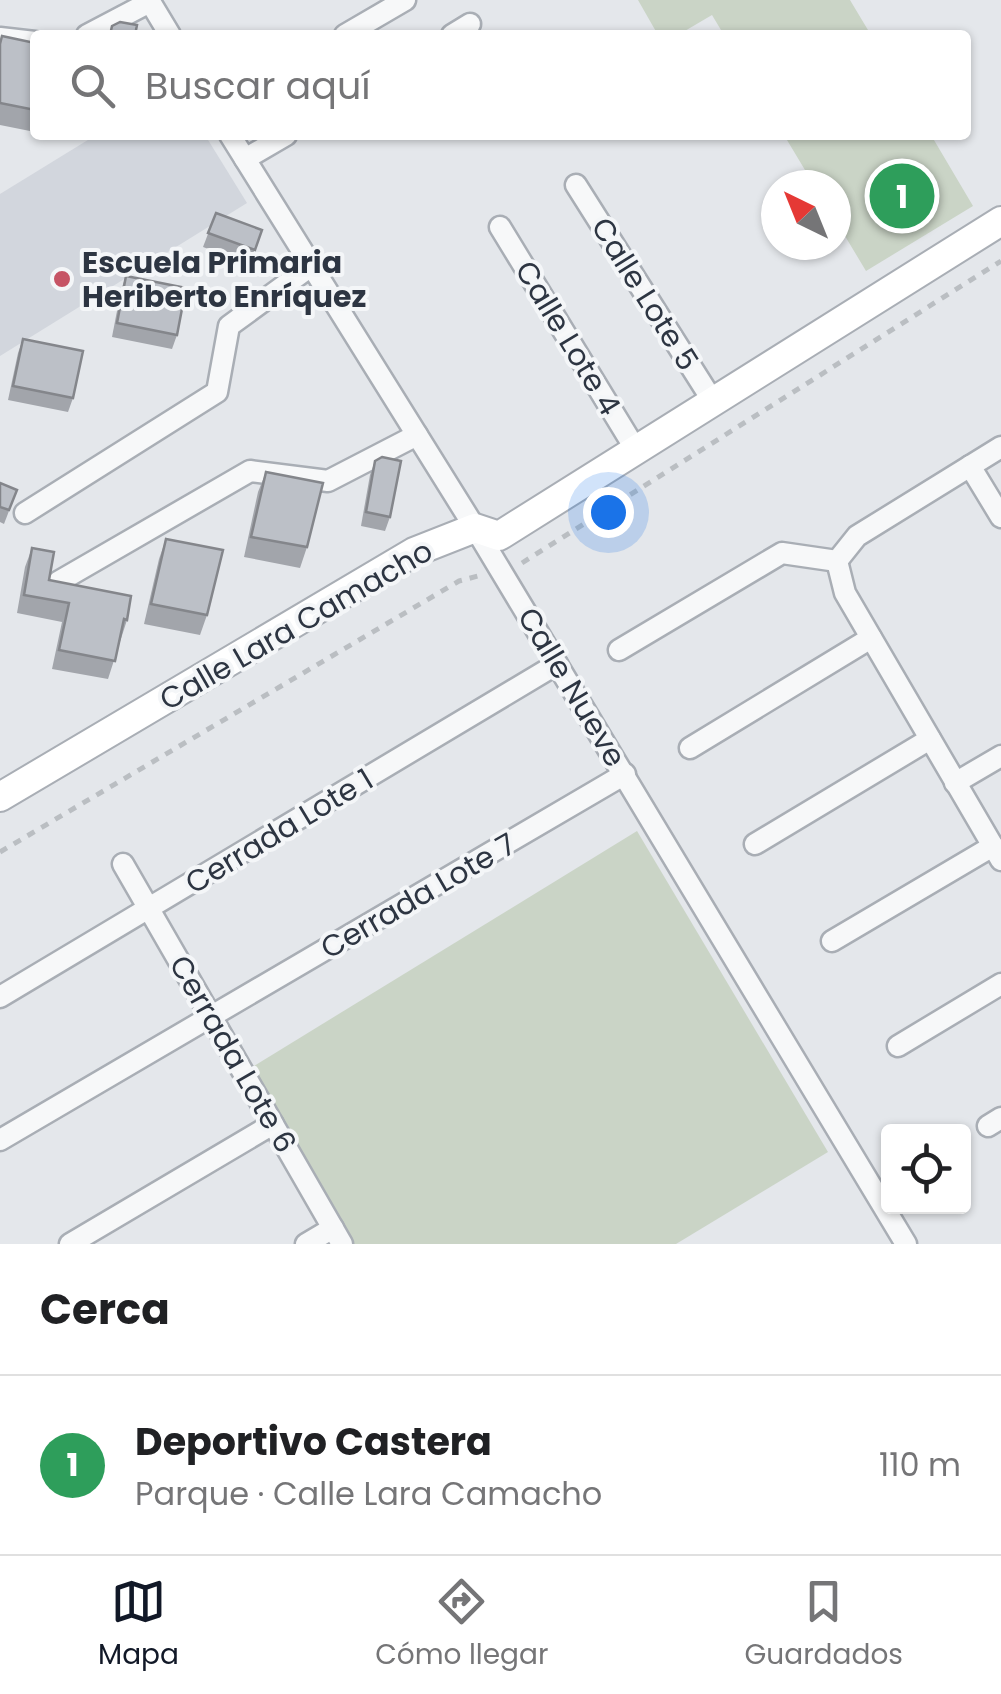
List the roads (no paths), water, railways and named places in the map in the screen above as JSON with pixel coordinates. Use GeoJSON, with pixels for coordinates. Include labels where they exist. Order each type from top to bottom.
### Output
{"type":"FeatureCollection","features":[{"type":"Feature","properties":{"kind":"main road","name":"Calle Lara Camacho"},"geometry":{"type":"LineString","coordinates":[[0,797],[414,552],[475,528],[500,536],[1001,221]]}},
{"type":"Feature","properties":{"kind":"street"},"geometry":{"type":"LineString","coordinates":[[353,30],[405,0]]}},
{"type":"Feature","properties":{"kind":"street"},"geometry":{"type":"LineString","coordinates":[[96,30],[149,1],[167,30]]}},
{"type":"Feature","properties":{"kind":"street"},"geometry":{"type":"LineString","coordinates":[[0,38],[30,41]]}},
{"type":"Feature","properties":{"kind":"street","name":"Calle Nueve"},"geometry":{"type":"LineString","coordinates":[[233,140],[625,774],[906,1244]]}},
{"type":"Feature","properties":{"kind":"street"},"geometry":{"type":"LineString","coordinates":[[245,160],[278,140]]}},
{"type":"Feature","properties":{"kind":"street","name":"Calle Lote 5"},"geometry":{"type":"LineString","coordinates":[[576,185],[714,402]]}},
{"type":"Feature","properties":{"kind":"street","name":"Calle Lote 4"},"geometry":{"type":"LineString","coordinates":[[500,226],[636,450]]}},
{"type":"Feature","properties":{"kind":"street"},"geometry":{"type":"LineString","coordinates":[[25,513],[218,392],[229,326],[311,266]]}},
{"type":"Feature","properties":{"kind":"street"},"geometry":{"type":"LineString","coordinates":[[58,582],[250,470],[328,480],[417,435]]}},
{"type":"Feature","properties":{"kind":"street"},"geometry":{"type":"LineString","coordinates":[[837,562],[857,536],[1001,447]]}},
{"type":"Feature","properties":{"kind":"street"},"geometry":{"type":"LineString","coordinates":[[970,466],[1001,517]]}},
{"type":"Feature","properties":{"kind":"street"},"geometry":{"type":"LineString","coordinates":[[619,650],[782,553],[837,562]]}},
{"type":"Feature","properties":{"kind":"street"},"geometry":{"type":"LineString","coordinates":[[832,941],[997,853],[844,593],[837,562]]}},
{"type":"Feature","properties":{"kind":"street"},"geometry":{"type":"LineString","coordinates":[[690,748],[871,638]]}},
{"type":"Feature","properties":{"kind":"street","name":"Cerrada Lote 1"},"geometry":{"type":"LineString","coordinates":[[0,997],[557,664]]}},
{"type":"Feature","properties":{"kind":"street"},"geometry":{"type":"LineString","coordinates":[[756,844],[930,740]]}},
{"type":"Feature","properties":{"kind":"street"},"geometry":{"type":"LineString","coordinates":[[956,783],[1001,756]]}},
{"type":"Feature","properties":{"kind":"street","name":"Cerrada Lote 7"},"geometry":{"type":"LineString","coordinates":[[0,1140],[625,774]]}},
{"type":"Feature","properties":{"kind":"street","name":"Cerrada Lote 6"},"geometry":{"type":"LineString","coordinates":[[124,864],[338,1236]]}},
{"type":"Feature","properties":{"kind":"street"},"geometry":{"type":"LineString","coordinates":[[898,1046],[1001,984]]}},
{"type":"Feature","properties":{"kind":"street"},"geometry":{"type":"LineString","coordinates":[[70,1244],[273,1124]]}},
{"type":"Feature","properties":{"kind":"street"},"geometry":{"type":"LineString","coordinates":[[306,1244],[338,1236]]}},
{"type":"Feature","properties":{"kind":"place","name":"Deportivo Castera"},"geometry":{"type":"Point","coordinates":[902,196]}},
{"type":"Feature","properties":{"kind":"place","name":"Escuela Primaria Heriberto Enríquez"},"geometry":{"type":"Point","coordinates":[62,279]}}]}
